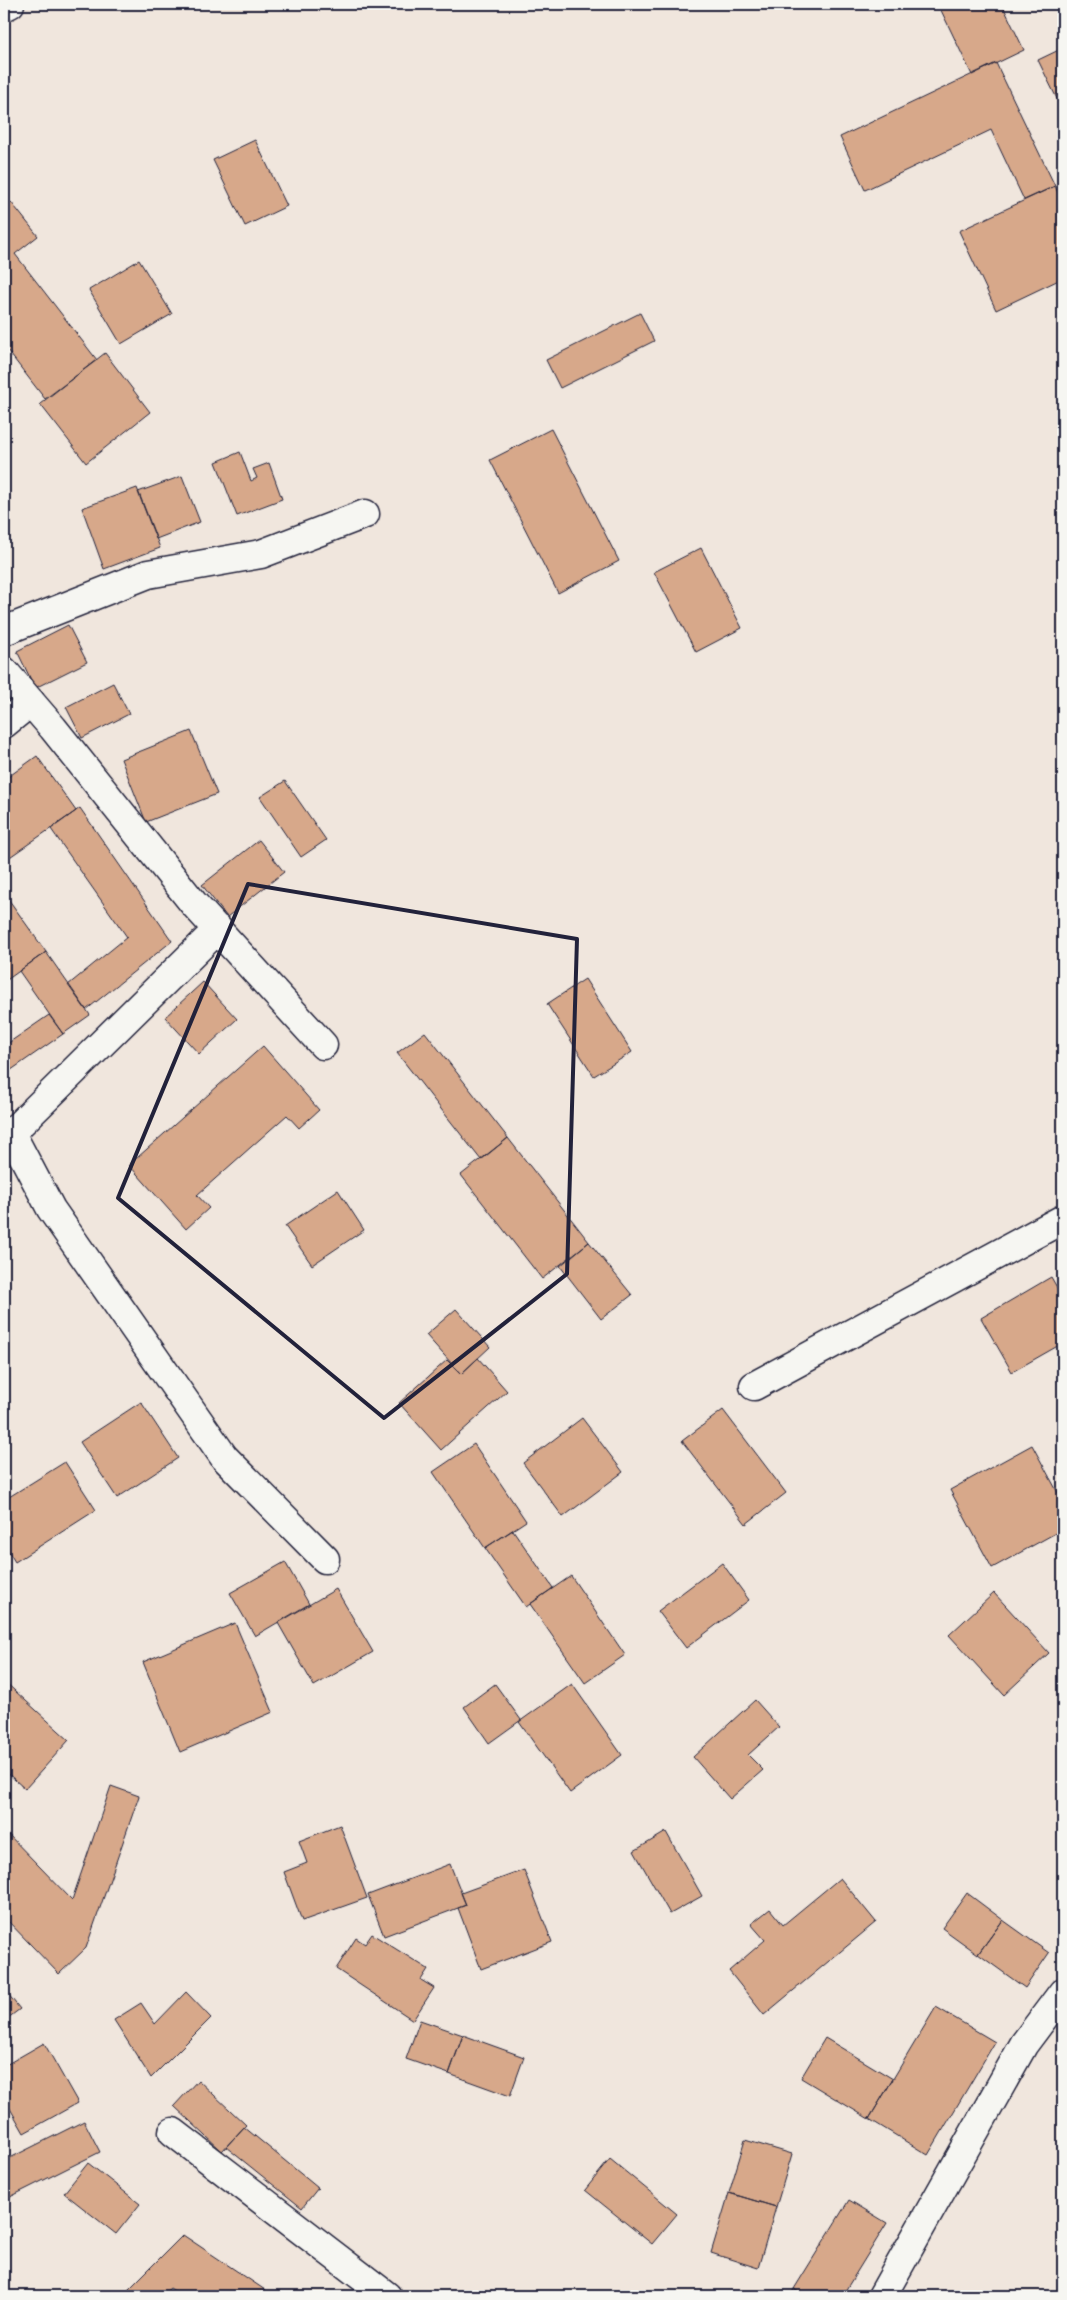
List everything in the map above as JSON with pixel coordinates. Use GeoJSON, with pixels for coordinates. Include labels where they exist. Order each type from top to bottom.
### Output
{"type":"FeatureCollection","features":[{"type":"Feature","properties":{"kind":"street"},"geometry":{"type":"LineString","coordinates":[[4,7],[10,4]]}},
{"type":"Feature","properties":{"kind":"street"},"geometry":{"type":"LineString","coordinates":[[4,631],[148,574],[261,554],[364,514]]}},
{"type":"Feature","properties":{"kind":"street"},"geometry":{"type":"LineString","coordinates":[[4,670],[194,904],[323,1045]]}},
{"type":"Feature","properties":{"kind":"street"},"geometry":{"type":"LineString","coordinates":[[4,724],[31,702]]}},
{"type":"Feature","properties":{"kind":"street"},"geometry":{"type":"LineString","coordinates":[[218,929],[10,1133],[51,1209],[224,1457],[325,1559]]}},
{"type":"Feature","properties":{"kind":"street"},"geometry":{"type":"LineString","coordinates":[[754,1386],[1063,1218]]}},
{"type":"Feature","properties":{"kind":"street"},"geometry":{"type":"LineString","coordinates":[[882,2296],[1024,2044],[1063,1992]]}},
{"type":"Feature","properties":{"kind":"street"},"geometry":{"type":"LineString","coordinates":[[172,2132],[387,2296]]}},
{"type":"Feature","properties":{"kind":"highlighted area"},"geometry":{"type":"Polygon","coordinates":[[[248,884],[577,939],[567,1274],[384,1418],[118,1198],[248,884]]]}},
{"type":"Feature","properties":{"kind":"building"},"geometry":{"type":"Polygon","coordinates":[[[938,4],[1002,4],[1024,50],[972,75],[938,4]]]}},
{"type":"Feature","properties":{"kind":"building"},"geometry":{"type":"Polygon","coordinates":[[[1063,48],[1063,111],[1038,60],[1063,48]]]}},
{"type":"Feature","properties":{"kind":"building"},"geometry":{"type":"Polygon","coordinates":[[[996,63],[1055,186],[1024,200],[991,130],[865,190],[840,137],[996,63]]]}},
{"type":"Feature","properties":{"kind":"building"},"geometry":{"type":"Polygon","coordinates":[[[255,140],[287,206],[245,226],[213,160],[255,140]]]}},
{"type":"Feature","properties":{"kind":"building"},"geometry":{"type":"Polygon","coordinates":[[[1055,186],[1063,204],[1063,278],[996,310],[959,231],[1055,186]]]}},
{"type":"Feature","properties":{"kind":"building"},"geometry":{"type":"Polygon","coordinates":[[[11,202],[38,236],[15,254],[97,360],[45,399],[4,346],[4,207],[11,202]]]}},
{"type":"Feature","properties":{"kind":"building"},"geometry":{"type":"Polygon","coordinates":[[[139,260],[172,314],[121,344],[89,290],[139,260]]]}},
{"type":"Feature","properties":{"kind":"building"},"geometry":{"type":"Polygon","coordinates":[[[640,313],[654,341],[560,388],[546,360],[640,313]]]}},
{"type":"Feature","properties":{"kind":"building"},"geometry":{"type":"Polygon","coordinates":[[[105,353],[150,412],[86,463],[40,404],[105,353]]]}},
{"type":"Feature","properties":{"kind":"building"},"geometry":{"type":"Polygon","coordinates":[[[551,429],[619,561],[558,593],[490,460],[551,429]]]}},
{"type":"Feature","properties":{"kind":"building"},"geometry":{"type":"Polygon","coordinates":[[[240,452],[251,481],[257,478],[253,469],[269,463],[282,499],[237,516],[216,462],[240,452]]]}},
{"type":"Feature","properties":{"kind":"building"},"geometry":{"type":"Polygon","coordinates":[[[182,476],[200,522],[156,539],[138,492],[182,476]]]}},
{"type":"Feature","properties":{"kind":"building"},"geometry":{"type":"Polygon","coordinates":[[[137,488],[160,548],[104,569],[82,508],[137,488]]]}},
{"type":"Feature","properties":{"kind":"building"},"geometry":{"type":"Polygon","coordinates":[[[701,548],[742,628],[696,652],[654,572],[701,548]]]}},
{"type":"Feature","properties":{"kind":"building"},"geometry":{"type":"Polygon","coordinates":[[[68,625],[87,662],[35,688],[17,651],[68,625]]]}},
{"type":"Feature","properties":{"kind":"building"},"geometry":{"type":"Polygon","coordinates":[[[113,683],[129,714],[82,738],[66,707],[113,683]]]}},
{"type":"Feature","properties":{"kind":"building"},"geometry":{"type":"Polygon","coordinates":[[[191,731],[217,794],[146,822],[121,759],[191,731]]]}},
{"type":"Feature","properties":{"kind":"building"},"geometry":{"type":"Polygon","coordinates":[[[37,756],[76,811],[4,861],[4,780],[37,756]]]}},
{"type":"Feature","properties":{"kind":"building"},"geometry":{"type":"Polygon","coordinates":[[[285,781],[326,840],[301,857],[260,797],[285,781]]]}},
{"type":"Feature","properties":{"kind":"building"},"geometry":{"type":"Polygon","coordinates":[[[80,808],[172,941],[86,1010],[68,985],[127,937],[51,829],[80,808]]]}},
{"type":"Feature","properties":{"kind":"building"},"geometry":{"type":"Polygon","coordinates":[[[259,840],[284,872],[227,917],[202,885],[259,840]]]}},
{"type":"Feature","properties":{"kind":"building"},"geometry":{"type":"Polygon","coordinates":[[[4,893],[46,952],[4,982],[4,893]]]}},
{"type":"Feature","properties":{"kind":"building"},"geometry":{"type":"Polygon","coordinates":[[[46,952],[90,1015],[63,1034],[19,971],[46,952]]]}},
{"type":"Feature","properties":{"kind":"building"},"geometry":{"type":"Polygon","coordinates":[[[585,979],[632,1052],[594,1076],[547,1004],[585,979]]]}},
{"type":"Feature","properties":{"kind":"building"},"geometry":{"type":"Polygon","coordinates":[[[203,982],[237,1019],[199,1054],[165,1017],[203,982]]]}},
{"type":"Feature","properties":{"kind":"building"},"geometry":{"type":"Polygon","coordinates":[[[49,1015],[63,1034],[4,1075],[4,1046],[49,1015]]]}},
{"type":"Feature","properties":{"kind":"building"},"geometry":{"type":"Polygon","coordinates":[[[425,1032],[508,1138],[481,1160],[397,1053],[425,1032]]]}},
{"type":"Feature","properties":{"kind":"building"},"geometry":{"type":"Polygon","coordinates":[[[263,1046],[319,1110],[299,1128],[287,1115],[197,1195],[209,1208],[186,1229],[129,1165],[263,1046]]]}},
{"type":"Feature","properties":{"kind":"building"},"geometry":{"type":"Polygon","coordinates":[[[508,1138],[589,1242],[542,1279],[461,1175],[508,1138]]]}},
{"type":"Feature","properties":{"kind":"building"},"geometry":{"type":"Polygon","coordinates":[[[338,1190],[364,1230],[312,1265],[285,1226],[338,1190]]]}},
{"type":"Feature","properties":{"kind":"building"},"geometry":{"type":"Polygon","coordinates":[[[589,1242],[632,1295],[601,1319],[560,1266],[589,1242]]]}},
{"type":"Feature","properties":{"kind":"building"},"geometry":{"type":"Polygon","coordinates":[[[1051,1277],[1063,1298],[1063,1343],[1012,1372],[981,1318],[1051,1277]]]}},
{"type":"Feature","properties":{"kind":"building"},"geometry":{"type":"Polygon","coordinates":[[[456,1309],[490,1347],[461,1374],[426,1335],[456,1309]]]}},
{"type":"Feature","properties":{"kind":"building"},"geometry":{"type":"Polygon","coordinates":[[[478,1358],[507,1391],[441,1450],[399,1403],[447,1360],[461,1374],[478,1358]]]}},
{"type":"Feature","properties":{"kind":"building"},"geometry":{"type":"Polygon","coordinates":[[[141,1402],[178,1458],[117,1498],[80,1442],[141,1402]]]}},
{"type":"Feature","properties":{"kind":"building"},"geometry":{"type":"Polygon","coordinates":[[[723,1410],[786,1493],[746,1524],[682,1441],[723,1410]]]}},
{"type":"Feature","properties":{"kind":"building"},"geometry":{"type":"Polygon","coordinates":[[[582,1418],[623,1472],[563,1517],[523,1463],[582,1418]]]}},
{"type":"Feature","properties":{"kind":"building"},"geometry":{"type":"Polygon","coordinates":[[[474,1444],[526,1521],[485,1548],[433,1472],[474,1444]]]}},
{"type":"Feature","properties":{"kind":"building"},"geometry":{"type":"Polygon","coordinates":[[[1032,1445],[1063,1502],[1063,1529],[992,1568],[950,1490],[1032,1445]]]}},
{"type":"Feature","properties":{"kind":"building"},"geometry":{"type":"Polygon","coordinates":[[[65,1462],[96,1510],[15,1562],[4,1544],[4,1489],[9,1497],[65,1462]]]}},
{"type":"Feature","properties":{"kind":"building"},"geometry":{"type":"Polygon","coordinates":[[[513,1530],[553,1588],[526,1607],[485,1548],[513,1530]]]}},
{"type":"Feature","properties":{"kind":"building"},"geometry":{"type":"Polygon","coordinates":[[[285,1562],[309,1604],[255,1636],[230,1593],[285,1562]]]}},
{"type":"Feature","properties":{"kind":"building"},"geometry":{"type":"Polygon","coordinates":[[[722,1563],[749,1600],[686,1648],[658,1611],[722,1563]]]}},
{"type":"Feature","properties":{"kind":"building"},"geometry":{"type":"Polygon","coordinates":[[[571,1576],[625,1655],[585,1683],[530,1604],[571,1576]]]}},
{"type":"Feature","properties":{"kind":"building"},"geometry":{"type":"Polygon","coordinates":[[[336,1589],[373,1652],[314,1686],[278,1623],[336,1589]]]}},
{"type":"Feature","properties":{"kind":"building"},"geometry":{"type":"Polygon","coordinates":[[[994,1593],[1049,1653],[1004,1695],[949,1635],[994,1593]]]}},
{"type":"Feature","properties":{"kind":"building"},"geometry":{"type":"Polygon","coordinates":[[[235,1623],[273,1712],[180,1752],[143,1662],[235,1623]]]}},
{"type":"Feature","properties":{"kind":"building"},"geometry":{"type":"Polygon","coordinates":[[[4,1681],[69,1740],[25,1789],[4,1770],[4,1681]]]}},
{"type":"Feature","properties":{"kind":"building"},"geometry":{"type":"Polygon","coordinates":[[[495,1684],[521,1720],[489,1743],[464,1707],[495,1684]]]}},
{"type":"Feature","properties":{"kind":"building"},"geometry":{"type":"Polygon","coordinates":[[[572,1684],[622,1755],[570,1793],[519,1722],[572,1684]]]}},
{"type":"Feature","properties":{"kind":"building"},"geometry":{"type":"Polygon","coordinates":[[[755,1700],[779,1727],[748,1755],[763,1770],[730,1799],[693,1757],[755,1700]]]}},
{"type":"Feature","properties":{"kind":"building"},"geometry":{"type":"Polygon","coordinates":[[[111,1786],[139,1796],[86,1948],[59,1974],[4,1917],[4,1830],[72,1900],[111,1786]]]}},
{"type":"Feature","properties":{"kind":"building"},"geometry":{"type":"Polygon","coordinates":[[[340,1825],[367,1898],[302,1921],[284,1872],[307,1863],[299,1841],[340,1825]]]}},
{"type":"Feature","properties":{"kind":"building"},"geometry":{"type":"Polygon","coordinates":[[[666,1832],[702,1896],[670,1914],[634,1851],[666,1832]]]}},
{"type":"Feature","properties":{"kind":"building"},"geometry":{"type":"Polygon","coordinates":[[[450,1864],[466,1905],[384,1936],[368,1895],[450,1864]]]}},
{"type":"Feature","properties":{"kind":"building"},"geometry":{"type":"Polygon","coordinates":[[[524,1870],[552,1942],[481,1969],[458,1908],[466,1905],[461,1893],[524,1870]]]}},
{"type":"Feature","properties":{"kind":"building"},"geometry":{"type":"Polygon","coordinates":[[[840,1878],[876,1922],[764,2015],[729,1971],[765,1940],[751,1924],[770,1909],[783,1925],[840,1878]]]}},
{"type":"Feature","properties":{"kind":"building"},"geometry":{"type":"Polygon","coordinates":[[[967,1893],[1003,1920],[978,1954],[942,1928],[967,1893]]]}},
{"type":"Feature","properties":{"kind":"building"},"geometry":{"type":"Polygon","coordinates":[[[1003,1920],[1049,1953],[1025,1988],[978,1954],[1003,1920]]]}},
{"type":"Feature","properties":{"kind":"building"},"geometry":{"type":"Polygon","coordinates":[[[372,1934],[428,1969],[421,1980],[434,1988],[413,2020],[336,1969],[356,1938],[365,1944],[372,1934]]]}},
{"type":"Feature","properties":{"kind":"building"},"geometry":{"type":"Polygon","coordinates":[[[4,1989],[20,2009],[4,2021],[4,1989]]]}},
{"type":"Feature","properties":{"kind":"building"},"geometry":{"type":"Polygon","coordinates":[[[186,1992],[211,2018],[151,2078],[114,2020],[141,2003],[155,2024],[186,1992]]]}},
{"type":"Feature","properties":{"kind":"building"},"geometry":{"type":"Polygon","coordinates":[[[936,2007],[995,2042],[928,2155],[869,2119],[936,2007]]]}},
{"type":"Feature","properties":{"kind":"building"},"geometry":{"type":"Polygon","coordinates":[[[420,2020],[463,2035],[449,2074],[406,2059],[420,2020]]]}},
{"type":"Feature","properties":{"kind":"building"},"geometry":{"type":"Polygon","coordinates":[[[463,2035],[524,2057],[510,2096],[449,2074],[463,2035]]]}},
{"type":"Feature","properties":{"kind":"building"},"geometry":{"type":"Polygon","coordinates":[[[825,2038],[893,2079],[869,2119],[801,2078],[825,2038]]]}},
{"type":"Feature","properties":{"kind":"building"},"geometry":{"type":"Polygon","coordinates":[[[44,2043],[78,2103],[24,2133],[4,2098],[4,2066],[44,2043]]]}},
{"type":"Feature","properties":{"kind":"building"},"geometry":{"type":"Polygon","coordinates":[[[198,2080],[246,2125],[222,2151],[174,2106],[198,2080]]]}},
{"type":"Feature","properties":{"kind":"building"},"geometry":{"type":"Polygon","coordinates":[[[84,2121],[100,2152],[4,2200],[4,2161],[84,2121]]]}},
{"type":"Feature","properties":{"kind":"building"},"geometry":{"type":"Polygon","coordinates":[[[244,2127],[318,2188],[302,2208],[226,2147],[244,2127]]]}},
{"type":"Feature","properties":{"kind":"building"},"geometry":{"type":"Polygon","coordinates":[[[745,2140],[792,2154],[776,2207],[729,2193],[745,2140]]]}},
{"type":"Feature","properties":{"kind":"building"},"geometry":{"type":"Polygon","coordinates":[[[610,2159],[677,2214],[652,2244],[585,2190],[610,2159]]]}},
{"type":"Feature","properties":{"kind":"building"},"geometry":{"type":"Polygon","coordinates":[[[88,2163],[140,2204],[116,2234],[64,2193],[88,2163]]]}},
{"type":"Feature","properties":{"kind":"building"},"geometry":{"type":"Polygon","coordinates":[[[729,2193],[776,2207],[758,2268],[711,2253],[729,2193]]]}},
{"type":"Feature","properties":{"kind":"building"},"geometry":{"type":"Polygon","coordinates":[[[849,2200],[887,2223],[842,2296],[805,2296],[794,2289],[849,2200]]]}},
{"type":"Feature","properties":{"kind":"building"},"geometry":{"type":"Polygon","coordinates":[[[183,2235],[274,2296],[182,2296],[170,2288],[161,2296],[130,2296],[126,2292],[183,2235]]]}},
{"type":"Feature","properties":{"kind":"building"},"geometry":{"type":"Polygon","coordinates":[[[794,2289],[805,2296],[790,2296],[794,2289]]]}}]}
